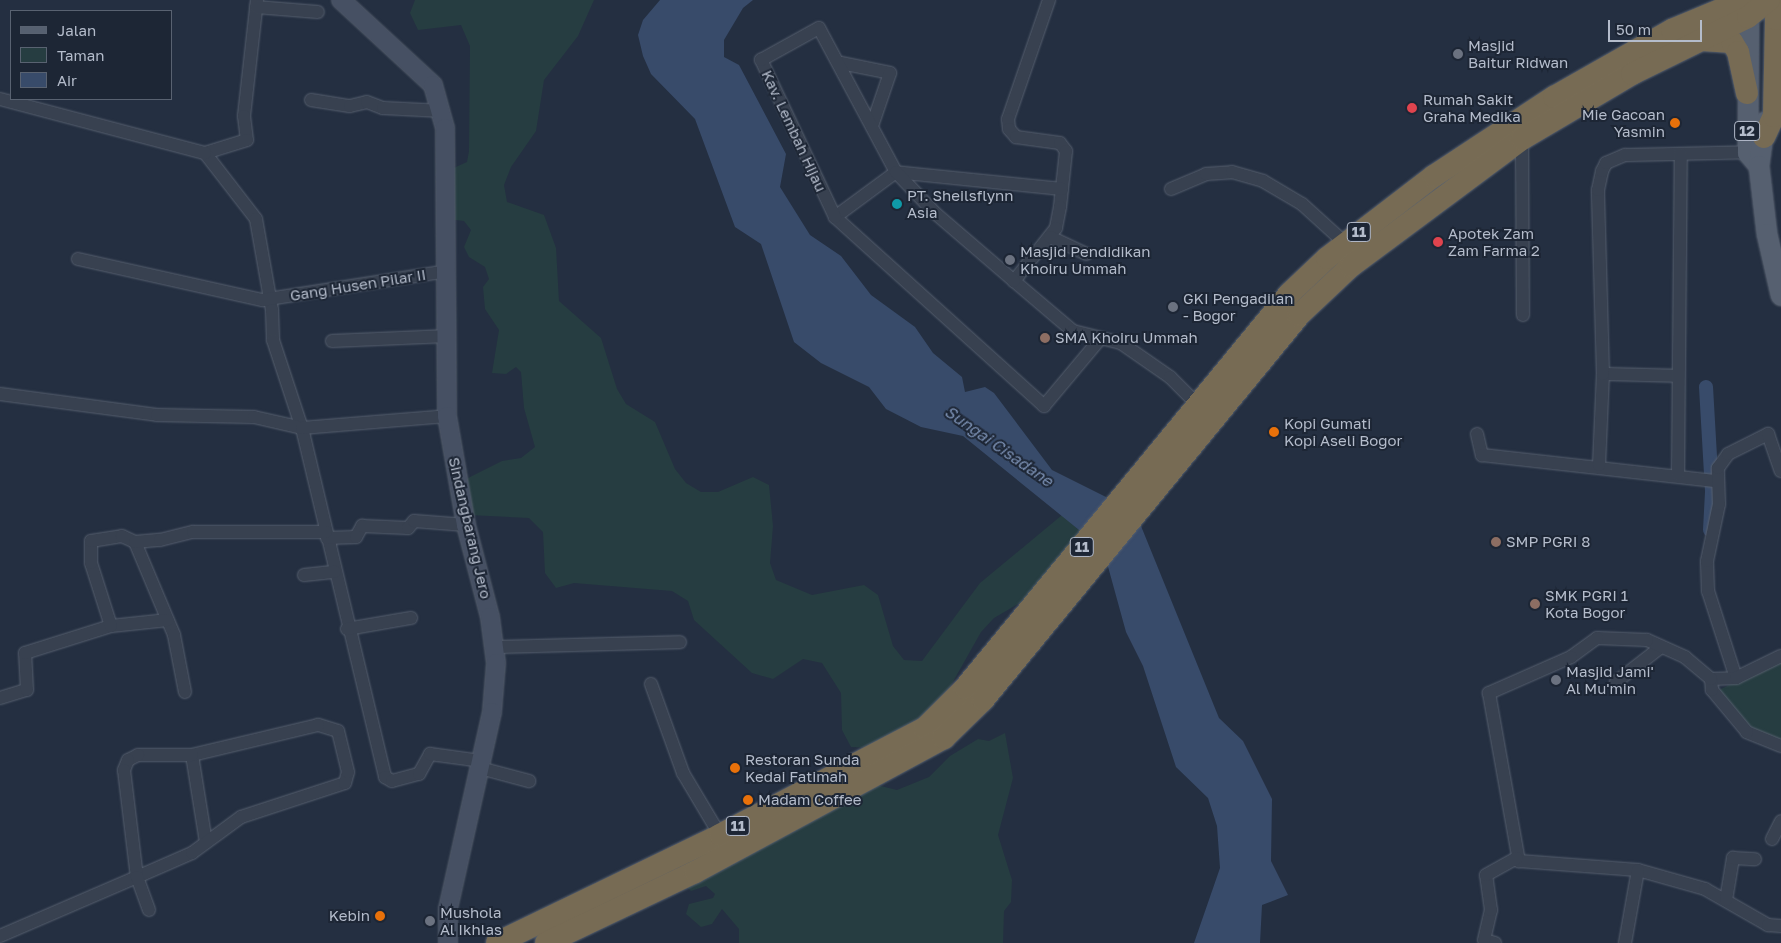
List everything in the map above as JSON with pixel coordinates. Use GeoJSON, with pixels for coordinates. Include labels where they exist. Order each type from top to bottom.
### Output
{"type":"FeatureCollection","features":[{"type":"Feature","properties":{"kind":"highway"},"geometry":{"type":"LineString","coordinates":[[1672,30],[1720,0]]}},
{"type":"Feature","properties":{"kind":"highway"},"geometry":{"type":"LineString","coordinates":[[1758,152],[1774,116],[1778,88],[1774,40],[1760,4]]}},
{"type":"Feature","properties":{"kind":"highway","name":"11"},"geometry":{"type":"LineString","coordinates":[[546,943],[695,872],[922,754],[974,694],[1202,416],[1289,294],[1345,243],[1434,176],[1630,64],[1672,30],[1760,4]]}},
{"type":"Feature","properties":{"kind":"highway","name":"11"},"geometry":{"type":"LineString","coordinates":[[1630,64],[1692,42],[1760,4]]}},
{"type":"Feature","properties":{"kind":"highway","name":"12"},"geometry":{"type":"LineString","coordinates":[[1692,42],[1715,38],[1732,42],[1738,52],[1747,93]]}},
{"type":"Feature","properties":{"kind":"highway","name":"11"},"geometry":{"type":"LineString","coordinates":[[1202,416],[1299,315],[1351,266],[1522,139],[1556,107]]}},
{"type":"Feature","properties":{"kind":"highway","name":"11"},"geometry":{"type":"LineString","coordinates":[[497,943],[720,836],[905,740],[974,694]]}},
{"type":"Feature","properties":{"kind":"main road","name":"12"},"geometry":{"type":"LineString","coordinates":[[1760,4],[1747,93],[1758,152],[1767,234],[1781,295]]}},
{"type":"Feature","properties":{"kind":"main road","name":"12"},"geometry":{"type":"LineString","coordinates":[[1758,152],[1774,40]]}},
{"type":"Feature","properties":{"kind":"street","name":"Sindangbarang Jero"},"geometry":{"type":"LineString","coordinates":[[342,0],[414,62],[433,85],[443,111],[448,336],[447,416],[466,525],[495,647],[494,696],[448,909],[448,943]]}},
{"type":"Feature","properties":{"kind":"street"},"geometry":{"type":"LineString","coordinates":[[1014,281],[1056,228],[1062,189],[1066,151],[1060,143],[1016,137],[1009,129],[1008,119],[1048,0]]}},
{"type":"Feature","properties":{"kind":"street"},"geometry":{"type":"LineString","coordinates":[[0,99],[205,154],[247,140],[244,116],[257,4],[318,12]]}},
{"type":"Feature","properties":{"kind":"street","name":"Kav. Lembah Hijau"},"geometry":{"type":"LineString","coordinates":[[1100,339],[1044,406],[835,217],[761,60],[820,28],[841,63],[896,172],[935,213],[1063,324],[1100,339],[1121,343],[1170,377],[1202,416]]}},
{"type":"Feature","properties":{"kind":"street"},"geometry":{"type":"LineString","coordinates":[[841,63],[890,73],[872,126]]}},
{"type":"Feature","properties":{"kind":"street"},"geometry":{"type":"LineString","coordinates":[[311,100],[350,106],[367,102],[383,108],[443,111]]}},
{"type":"Feature","properties":{"kind":"street"},"geometry":{"type":"LineString","coordinates":[[1522,139],[1523,314]]}},
{"type":"Feature","properties":{"kind":"street"},"geometry":{"type":"LineString","coordinates":[[1599,466],[1602,374],[1598,190],[1602,171],[1606,164],[1625,155],[1758,152]]}},
{"type":"Feature","properties":{"kind":"street"},"geometry":{"type":"LineString","coordinates":[[205,154],[256,219],[270,299],[273,340],[302,428],[347,630],[388,780],[419,774],[430,754],[480,765],[529,781]]}},
{"type":"Feature","properties":{"kind":"street"},"geometry":{"type":"LineString","coordinates":[[1678,474],[1681,154]]}},
{"type":"Feature","properties":{"kind":"street"},"geometry":{"type":"LineString","coordinates":[[835,217],[896,172],[1062,189]]}},
{"type":"Feature","properties":{"kind":"street"},"geometry":{"type":"LineString","coordinates":[[1171,189],[1206,174],[1232,172],[1264,181],[1302,204],[1345,243]]}},
{"type":"Feature","properties":{"kind":"street"},"geometry":{"type":"LineString","coordinates":[[1050,237],[1086,254]]}},
{"type":"Feature","properties":{"kind":"street","name":"Gang Husen Pilar II"},"geometry":{"type":"LineString","coordinates":[[78,258],[225,294],[270,299],[447,272]]}},
{"type":"Feature","properties":{"kind":"street"},"geometry":{"type":"LineString","coordinates":[[332,341],[448,336]]}},
{"type":"Feature","properties":{"kind":"street"},"geometry":{"type":"LineString","coordinates":[[1602,374],[1678,376]]}},
{"type":"Feature","properties":{"kind":"street"},"geometry":{"type":"LineString","coordinates":[[0,394],[157,415],[254,417],[302,428],[447,416]]}},
{"type":"Feature","properties":{"kind":"street"},"geometry":{"type":"LineString","coordinates":[[1477,434],[1479,455],[1678,474],[1712,480]]}},
{"type":"Feature","properties":{"kind":"street"},"geometry":{"type":"LineString","coordinates":[[1736,678],[1708,591],[1707,561],[1718,504],[1712,480],[1720,461],[1765,434],[1770,437],[1781,471]]}},
{"type":"Feature","properties":{"kind":"street"},"geometry":{"type":"LineString","coordinates":[[111,626],[91,562],[91,541],[122,536],[135,542],[193,532],[356,537],[362,526],[408,528],[414,521],[466,525]]}},
{"type":"Feature","properties":{"kind":"street"},"geometry":{"type":"LineString","coordinates":[[135,542],[180,653],[185,692]]}},
{"type":"Feature","properties":{"kind":"street"},"geometry":{"type":"LineString","coordinates":[[304,575],[335,572]]}},
{"type":"Feature","properties":{"kind":"street"},"geometry":{"type":"LineString","coordinates":[[347,630],[411,618]]}},
{"type":"Feature","properties":{"kind":"street"},"geometry":{"type":"LineString","coordinates":[[0,698],[27,690],[25,653],[111,626],[168,620]]}},
{"type":"Feature","properties":{"kind":"street"},"geometry":{"type":"LineString","coordinates":[[1517,858],[1493,724],[1491,688],[1570,657],[1597,638],[1632,638],[1661,648],[1684,657],[1711,679],[1736,678],[1781,656]]}},
{"type":"Feature","properties":{"kind":"street"},"geometry":{"type":"LineString","coordinates":[[495,647],[680,642]]}},
{"type":"Feature","properties":{"kind":"street"},"geometry":{"type":"LineString","coordinates":[[1616,682],[1661,648]]}},
{"type":"Feature","properties":{"kind":"street"},"geometry":{"type":"LineString","coordinates":[[1711,679],[1712,690],[1747,732],[1781,746]]}},
{"type":"Feature","properties":{"kind":"street"},"geometry":{"type":"LineString","coordinates":[[651,684],[683,773],[720,836]]}},
{"type":"Feature","properties":{"kind":"street"},"geometry":{"type":"LineString","coordinates":[[149,910],[137,877],[124,770],[128,760],[138,755],[192,755],[318,725],[338,731],[348,772],[345,783],[230,823],[203,824]]}},
{"type":"Feature","properties":{"kind":"street"},"geometry":{"type":"LineString","coordinates":[[192,755],[206,842]]}},
{"type":"Feature","properties":{"kind":"street"},"geometry":{"type":"LineString","coordinates":[[1772,840],[1781,821]]}},
{"type":"Feature","properties":{"kind":"street"},"geometry":{"type":"LineString","coordinates":[[0,936],[192,853],[230,823]]}},
{"type":"Feature","properties":{"kind":"street"},"geometry":{"type":"LineString","coordinates":[[1494,943],[1484,940],[1491,910],[1486,875],[1517,858],[1638,870],[1726,900],[1768,924],[1781,926]]}},
{"type":"Feature","properties":{"kind":"street"},"geometry":{"type":"LineString","coordinates":[[1726,900],[1733,858],[1755,859]]}},
{"type":"Feature","properties":{"kind":"street"},"geometry":{"type":"LineString","coordinates":[[1625,943],[1638,870]]}},
{"type":"Feature","properties":{"kind":"green space"},"geometry":{"type":"Polygon","coordinates":[[[415,0],[594,0],[578,36],[544,80],[536,131],[511,167],[504,185],[507,202],[544,215],[556,248],[559,301],[601,338],[617,389],[626,404],[655,422],[675,469],[686,483],[701,492],[718,492],[753,477],[769,485],[773,526],[770,563],[776,580],[812,595],[864,585],[878,595],[893,646],[904,660],[922,661],[980,583],[1062,515],[1084,534],[1028,598],[994,618],[981,632],[936,712],[871,748],[851,747],[842,730],[841,693],[822,663],[803,659],[773,679],[752,673],[694,620],[688,601],[672,591],[574,583],[556,588],[545,573],[543,532],[529,518],[469,515],[460,482],[502,461],[521,458],[535,447],[524,408],[521,372],[516,367],[506,374],[492,373],[499,330],[485,309],[483,287],[489,279],[485,267],[469,257],[464,247],[471,230],[464,221],[447,219],[449,170],[467,162],[469,151],[470,46],[461,25],[418,30],[410,13],[415,0]]]}},
{"type":"Feature","properties":{"kind":"green space"},"geometry":{"type":"Polygon","coordinates":[[[1781,659],[1781,741],[1744,724],[1717,691],[1781,659]]]}},
{"type":"Feature","properties":{"kind":"green space"},"geometry":{"type":"Polygon","coordinates":[[[1005,733],[1013,778],[998,835],[1012,880],[1011,902],[1004,911],[1003,943],[739,943],[739,929],[722,909],[712,924],[701,927],[686,914],[689,904],[713,898],[715,894],[706,886],[691,891],[682,883],[706,865],[721,871],[723,859],[864,782],[897,790],[929,777],[950,756],[978,739],[989,741],[1005,733]]]}},
{"type":"Feature","properties":{"kind":"water","name":"Sungai Cisadane"},"geometry":{"type":"Polygon","coordinates":[[[660,0],[753,0],[743,8],[724,40],[724,57],[739,65],[786,154],[780,187],[810,235],[841,256],[871,295],[915,327],[933,353],[962,377],[965,392],[985,387],[994,393],[1052,470],[1106,497],[1141,526],[1219,718],[1243,741],[1272,799],[1271,861],[1288,895],[1262,905],[1260,943],[1194,943],[1220,868],[1217,826],[1208,798],[1176,767],[1143,666],[1126,632],[1107,563],[1084,534],[963,436],[921,427],[886,409],[869,387],[821,363],[794,342],[761,244],[735,227],[695,119],[651,74],[643,56],[638,35],[643,20],[660,0]]]}},
{"type":"Feature","properties":{"kind":"waterway"},"geometry":{"type":"LineString","coordinates":[[1706,387],[1712,492],[1710,530]]}},
{"type":"Feature","properties":{"kind":"place","name":"Masjid Baitur Ridwan"},"geometry":{"type":"Point","coordinates":[1458,54]}},
{"type":"Feature","properties":{"kind":"place","name":"Rumah Sakit Graha Medika"},"geometry":{"type":"Point","coordinates":[1412,108]}},
{"type":"Feature","properties":{"kind":"place","name":"Mie Gacoan Yasmin"},"geometry":{"type":"Point","coordinates":[1675,123]}},
{"type":"Feature","properties":{"kind":"place","name":"PT. Sheilsflynn Asia"},"geometry":{"type":"Point","coordinates":[897,204]}},
{"type":"Feature","properties":{"kind":"place","name":"Apotek Zam Zam Farma 2"},"geometry":{"type":"Point","coordinates":[1438,242]}},
{"type":"Feature","properties":{"kind":"place","name":"Masjid Pendidikan Khoiru Ummah"},"geometry":{"type":"Point","coordinates":[1010,260]}},
{"type":"Feature","properties":{"kind":"place","name":"GKI Pengadilan - Bogor"},"geometry":{"type":"Point","coordinates":[1173,307]}},
{"type":"Feature","properties":{"kind":"place","name":"SMA Khoiru Ummah"},"geometry":{"type":"Point","coordinates":[1045,338]}},
{"type":"Feature","properties":{"kind":"place","name":"Kopi Gumati Kopi Aseli Bogor"},"geometry":{"type":"Point","coordinates":[1274,432]}},
{"type":"Feature","properties":{"kind":"place","name":"SMP PGRI 8"},"geometry":{"type":"Point","coordinates":[1496,542]}},
{"type":"Feature","properties":{"kind":"place","name":"SMK PGRI 1 Kota Bogor"},"geometry":{"type":"Point","coordinates":[1535,604]}},
{"type":"Feature","properties":{"kind":"place","name":"Masjid Jami' Al Mu'min"},"geometry":{"type":"Point","coordinates":[1556,680]}},
{"type":"Feature","properties":{"kind":"place","name":"Restoran Sunda Kedai Fatimah"},"geometry":{"type":"Point","coordinates":[735,768]}},
{"type":"Feature","properties":{"kind":"place","name":"Madam Coffee"},"geometry":{"type":"Point","coordinates":[748,800]}},
{"type":"Feature","properties":{"kind":"place","name":"Kebin"},"geometry":{"type":"Point","coordinates":[380,916]}},
{"type":"Feature","properties":{"kind":"place","name":"Mushola Al Ikhlas"},"geometry":{"type":"Point","coordinates":[430,921]}}]}
